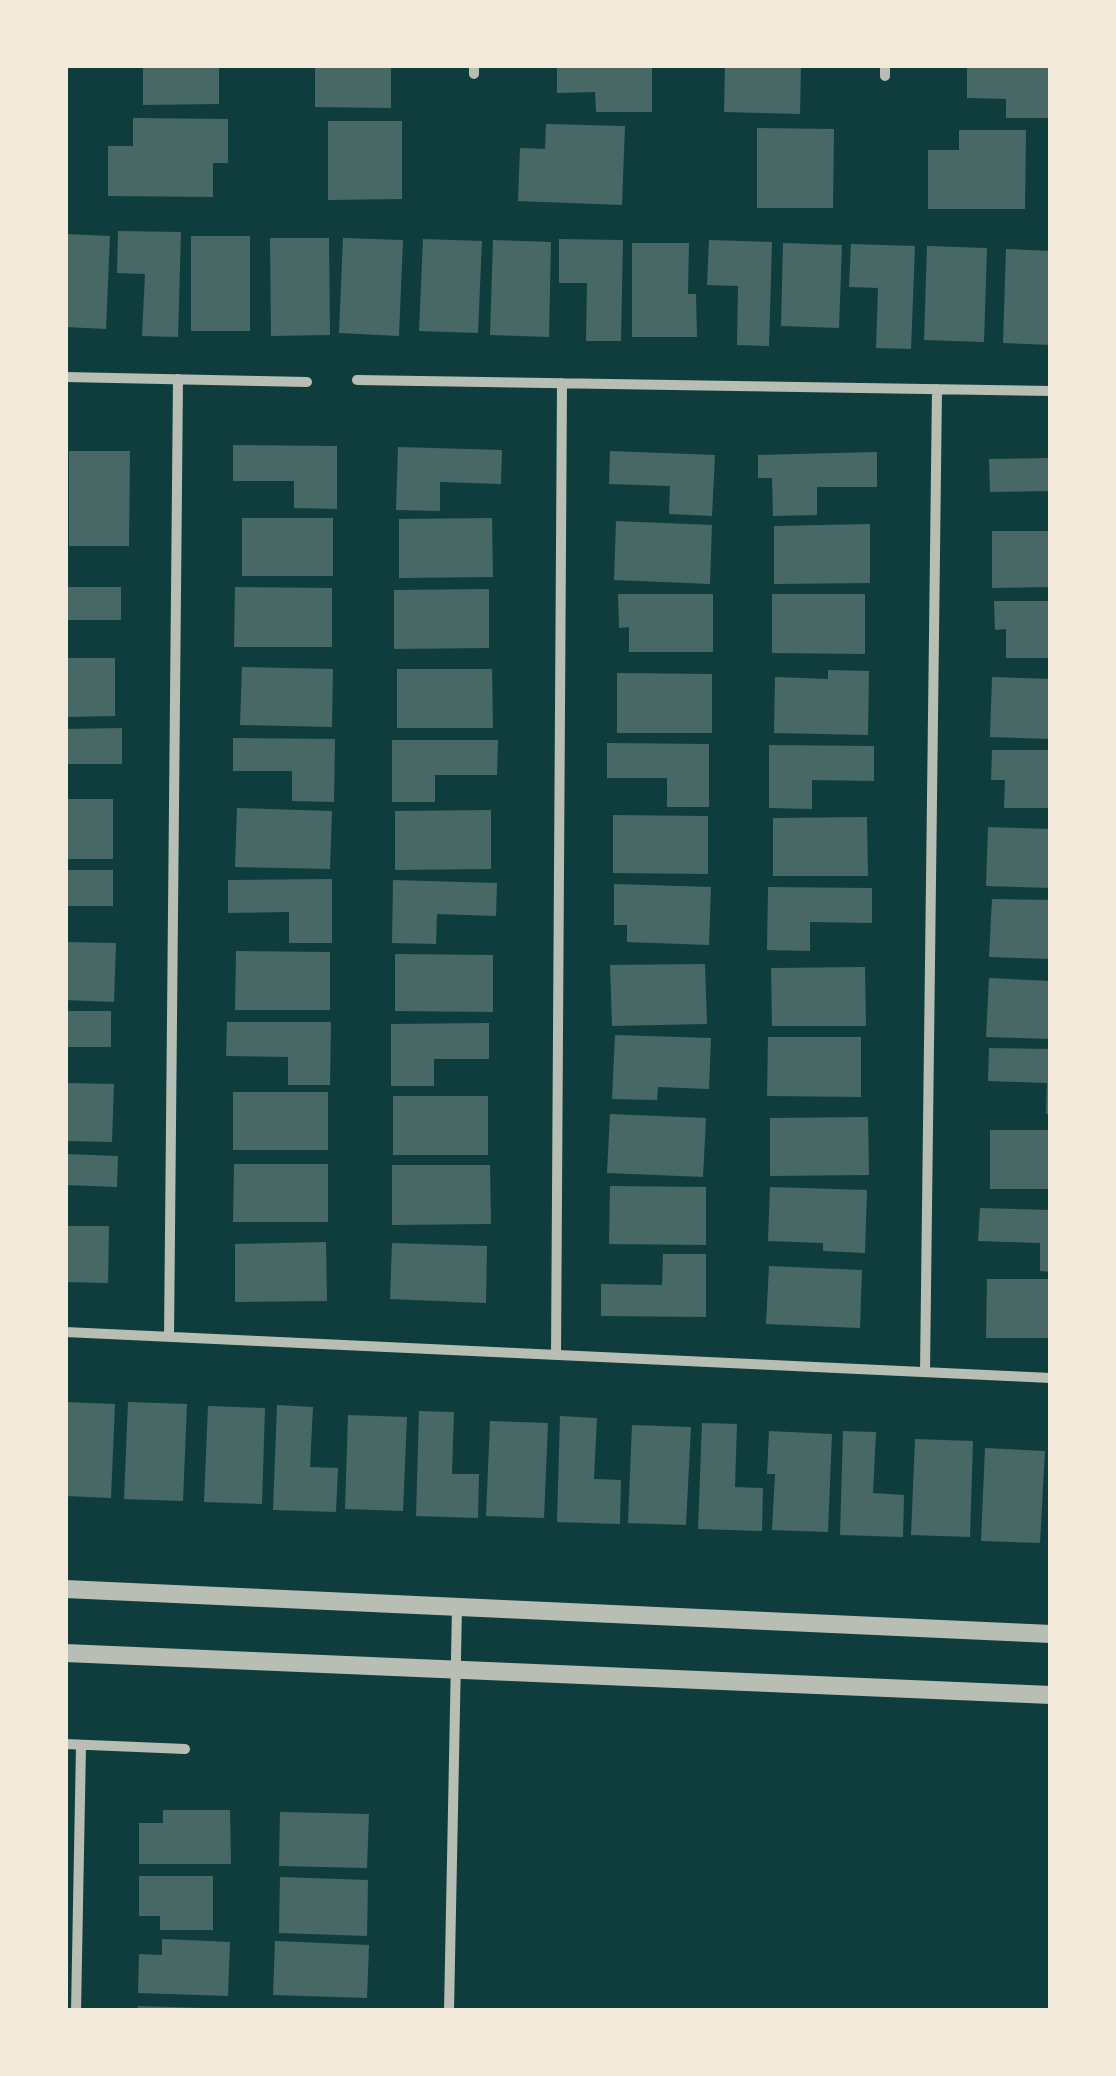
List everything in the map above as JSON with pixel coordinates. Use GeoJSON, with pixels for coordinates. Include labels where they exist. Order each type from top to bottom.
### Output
{"type":"FeatureCollection","features":[{"type":"Feature","properties":{"kind":"street"},"geometry":{"type":"LineString","coordinates":[[65,377],[307,382]]}},
{"type":"Feature","properties":{"kind":"street"},"geometry":{"type":"LineString","coordinates":[[169,1336],[178,379]]}},
{"type":"Feature","properties":{"kind":"street"},"geometry":{"type":"LineString","coordinates":[[356,380],[1051,390]]}},
{"type":"Feature","properties":{"kind":"street"},"geometry":{"type":"LineString","coordinates":[[556,1355],[562,383]]}},
{"type":"Feature","properties":{"kind":"street"},"geometry":{"type":"LineString","coordinates":[[925,1372],[937,389]]}},
{"type":"Feature","properties":{"kind":"street"},"geometry":{"type":"LineString","coordinates":[[65,1332],[1051,1378]]}},
{"type":"Feature","properties":{"kind":"street"},"geometry":{"type":"LineString","coordinates":[[65,1589],[1051,1634]]}},
{"type":"Feature","properties":{"kind":"street"},"geometry":{"type":"LineString","coordinates":[[449,2011],[457,1606]]}},
{"type":"Feature","properties":{"kind":"street"},"geometry":{"type":"LineString","coordinates":[[65,1653],[1051,1696]]}},
{"type":"Feature","properties":{"kind":"street"},"geometry":{"type":"LineString","coordinates":[[65,1744],[185,1749]]}},
{"type":"Feature","properties":{"kind":"street"},"geometry":{"type":"LineString","coordinates":[[76,2011],[81,1744]]}},
{"type":"Feature","properties":{"kind":"building"},"geometry":{"type":"Polygon","coordinates":[[[143,65],[219,65],[219,104],[143,105],[143,65]]]}},
{"type":"Feature","properties":{"kind":"building"},"geometry":{"type":"Polygon","coordinates":[[[315,65],[391,65],[391,108],[315,107],[315,65]]]}},
{"type":"Feature","properties":{"kind":"building"},"geometry":{"type":"Polygon","coordinates":[[[557,65],[652,65],[652,112],[596,112],[595,92],[557,93],[557,65]]]}},
{"type":"Feature","properties":{"kind":"building"},"geometry":{"type":"Polygon","coordinates":[[[725,65],[801,65],[800,114],[724,112],[725,65]]]}},
{"type":"Feature","properties":{"kind":"building"},"geometry":{"type":"Polygon","coordinates":[[[967,65],[1051,65],[1051,118],[1006,118],[1006,99],[967,98],[967,65]]]}},
{"type":"Feature","properties":{"kind":"building"},"geometry":{"type":"Polygon","coordinates":[[[133,118],[228,119],[228,163],[213,163],[213,197],[108,196],[108,146],[133,146],[133,118]]]}},
{"type":"Feature","properties":{"kind":"building"},"geometry":{"type":"Polygon","coordinates":[[[328,121],[402,121],[402,199],[328,200],[328,121]]]}},
{"type":"Feature","properties":{"kind":"building"},"geometry":{"type":"Polygon","coordinates":[[[546,124],[625,126],[622,205],[518,201],[520,148],[545,149],[546,124]]]}},
{"type":"Feature","properties":{"kind":"building"},"geometry":{"type":"Polygon","coordinates":[[[757,128],[834,129],[833,208],[757,208],[757,128]]]}},
{"type":"Feature","properties":{"kind":"building"},"geometry":{"type":"Polygon","coordinates":[[[959,130],[1026,130],[1025,209],[928,209],[928,150],[959,150],[959,130]]]}},
{"type":"Feature","properties":{"kind":"building"},"geometry":{"type":"Polygon","coordinates":[[[118,231],[181,232],[178,337],[142,336],[145,274],[117,273],[118,231]]]}},
{"type":"Feature","properties":{"kind":"building"},"geometry":{"type":"Polygon","coordinates":[[[65,234],[110,236],[106,329],[65,327],[65,234]]]}},
{"type":"Feature","properties":{"kind":"building"},"geometry":{"type":"Polygon","coordinates":[[[191,236],[250,236],[250,331],[191,331],[191,236]]]}},
{"type":"Feature","properties":{"kind":"building"},"geometry":{"type":"Polygon","coordinates":[[[270,238],[329,238],[330,335],[271,336],[270,238]]]}},
{"type":"Feature","properties":{"kind":"building"},"geometry":{"type":"Polygon","coordinates":[[[343,238],[403,240],[399,336],[339,333],[343,238]]]}},
{"type":"Feature","properties":{"kind":"building"},"geometry":{"type":"Polygon","coordinates":[[[423,239],[482,241],[478,333],[419,331],[423,239]]]}},
{"type":"Feature","properties":{"kind":"building"},"geometry":{"type":"Polygon","coordinates":[[[559,239],[623,240],[621,341],[586,341],[587,283],[559,283],[559,239]]]}},
{"type":"Feature","properties":{"kind":"building"},"geometry":{"type":"Polygon","coordinates":[[[493,240],[551,242],[549,337],[490,335],[493,240]]]}},
{"type":"Feature","properties":{"kind":"building"},"geometry":{"type":"Polygon","coordinates":[[[709,240],[772,242],[769,346],[737,345],[738,286],[707,285],[709,240]]]}},
{"type":"Feature","properties":{"kind":"building"},"geometry":{"type":"Polygon","coordinates":[[[632,243],[689,243],[688,294],[696,294],[697,337],[632,337],[632,243]]]}},
{"type":"Feature","properties":{"kind":"building"},"geometry":{"type":"Polygon","coordinates":[[[783,243],[842,245],[839,328],[781,326],[783,243]]]}},
{"type":"Feature","properties":{"kind":"building"},"geometry":{"type":"Polygon","coordinates":[[[851,244],[915,246],[911,349],[876,348],[878,288],[849,287],[851,244]]]}},
{"type":"Feature","properties":{"kind":"building"},"geometry":{"type":"Polygon","coordinates":[[[927,246],[987,248],[984,342],[924,340],[927,246]]]}},
{"type":"Feature","properties":{"kind":"building"},"geometry":{"type":"Polygon","coordinates":[[[1006,249],[1051,251],[1051,345],[1003,343],[1006,249]]]}},
{"type":"Feature","properties":{"kind":"building"},"geometry":{"type":"Polygon","coordinates":[[[233,445],[337,446],[337,509],[294,508],[294,481],[233,481],[233,445]]]}},
{"type":"Feature","properties":{"kind":"building"},"geometry":{"type":"Polygon","coordinates":[[[398,447],[502,450],[501,484],[440,482],[440,511],[396,510],[398,447]]]}},
{"type":"Feature","properties":{"kind":"building"},"geometry":{"type":"Polygon","coordinates":[[[69,451],[130,451],[129,546],[69,546],[69,451]]]}},
{"type":"Feature","properties":{"kind":"building"},"geometry":{"type":"Polygon","coordinates":[[[610,451],[715,455],[712,516],[669,514],[670,486],[609,484],[610,451]]]}},
{"type":"Feature","properties":{"kind":"building"},"geometry":{"type":"Polygon","coordinates":[[[877,452],[877,487],[817,487],[817,515],[773,516],[772,478],[758,478],[758,455],[877,452]]]}},
{"type":"Feature","properties":{"kind":"building"},"geometry":{"type":"Polygon","coordinates":[[[1051,458],[1051,491],[990,492],[989,459],[1051,458]]]}},
{"type":"Feature","properties":{"kind":"building"},"geometry":{"type":"Polygon","coordinates":[[[242,518],[333,518],[333,576],[242,576],[242,518]]]}},
{"type":"Feature","properties":{"kind":"building"},"geometry":{"type":"Polygon","coordinates":[[[492,518],[493,577],[399,578],[399,519],[492,518]]]}},
{"type":"Feature","properties":{"kind":"building"},"geometry":{"type":"Polygon","coordinates":[[[616,521],[712,525],[710,584],[614,580],[616,521]]]}},
{"type":"Feature","properties":{"kind":"building"},"geometry":{"type":"Polygon","coordinates":[[[870,524],[870,583],[774,584],[774,526],[870,524]]]}},
{"type":"Feature","properties":{"kind":"building"},"geometry":{"type":"Polygon","coordinates":[[[992,531],[1051,531],[1051,587],[992,588],[992,531]]]}},
{"type":"Feature","properties":{"kind":"building"},"geometry":{"type":"Polygon","coordinates":[[[65,587],[121,587],[121,620],[65,620],[65,587]]]}},
{"type":"Feature","properties":{"kind":"building"},"geometry":{"type":"Polygon","coordinates":[[[235,587],[332,588],[332,647],[234,647],[235,587]]]}},
{"type":"Feature","properties":{"kind":"building"},"geometry":{"type":"Polygon","coordinates":[[[489,589],[489,648],[394,649],[394,590],[489,589]]]}},
{"type":"Feature","properties":{"kind":"building"},"geometry":{"type":"Polygon","coordinates":[[[618,594],[713,594],[713,652],[629,652],[629,627],[619,628],[618,594]]]}},
{"type":"Feature","properties":{"kind":"building"},"geometry":{"type":"Polygon","coordinates":[[[772,594],[865,594],[865,654],[772,653],[772,594]]]}},
{"type":"Feature","properties":{"kind":"building"},"geometry":{"type":"Polygon","coordinates":[[[994,601],[1051,601],[1051,658],[1006,658],[1006,629],[995,630],[994,601]]]}},
{"type":"Feature","properties":{"kind":"building"},"geometry":{"type":"Polygon","coordinates":[[[65,658],[115,658],[115,716],[65,717],[65,658]]]}},
{"type":"Feature","properties":{"kind":"building"},"geometry":{"type":"Polygon","coordinates":[[[242,667],[333,669],[332,727],[240,725],[242,667]]]}},
{"type":"Feature","properties":{"kind":"building"},"geometry":{"type":"Polygon","coordinates":[[[397,669],[492,669],[493,728],[397,728],[397,669]]]}},
{"type":"Feature","properties":{"kind":"building"},"geometry":{"type":"Polygon","coordinates":[[[828,670],[869,671],[868,735],[774,733],[775,677],[828,679],[828,670]]]}},
{"type":"Feature","properties":{"kind":"building"},"geometry":{"type":"Polygon","coordinates":[[[617,673],[712,674],[712,733],[617,733],[617,673]]]}},
{"type":"Feature","properties":{"kind":"building"},"geometry":{"type":"Polygon","coordinates":[[[992,677],[1051,679],[1051,739],[990,737],[992,677]]]}},
{"type":"Feature","properties":{"kind":"building"},"geometry":{"type":"Polygon","coordinates":[[[122,728],[122,764],[65,764],[65,729],[122,728]]]}},
{"type":"Feature","properties":{"kind":"building"},"geometry":{"type":"Polygon","coordinates":[[[233,738],[335,739],[334,802],[292,801],[292,771],[233,771],[233,738]]]}},
{"type":"Feature","properties":{"kind":"building"},"geometry":{"type":"Polygon","coordinates":[[[392,740],[498,740],[497,775],[435,775],[435,802],[392,802],[392,740]]]}},
{"type":"Feature","properties":{"kind":"building"},"geometry":{"type":"Polygon","coordinates":[[[607,743],[709,744],[709,807],[667,807],[667,778],[607,778],[607,743]]]}},
{"type":"Feature","properties":{"kind":"building"},"geometry":{"type":"Polygon","coordinates":[[[769,745],[874,746],[874,781],[812,780],[812,809],[769,808],[769,745]]]}},
{"type":"Feature","properties":{"kind":"building"},"geometry":{"type":"Polygon","coordinates":[[[992,750],[1051,750],[1051,808],[1004,808],[1005,780],[991,780],[992,750]]]}},
{"type":"Feature","properties":{"kind":"building"},"geometry":{"type":"Polygon","coordinates":[[[65,799],[113,799],[113,859],[65,859],[65,799]]]}},
{"type":"Feature","properties":{"kind":"building"},"geometry":{"type":"Polygon","coordinates":[[[237,808],[332,811],[330,869],[235,867],[237,808]]]}},
{"type":"Feature","properties":{"kind":"building"},"geometry":{"type":"Polygon","coordinates":[[[491,810],[491,869],[395,870],[395,811],[491,810]]]}},
{"type":"Feature","properties":{"kind":"building"},"geometry":{"type":"Polygon","coordinates":[[[613,815],[708,816],[708,874],[613,873],[613,815]]]}},
{"type":"Feature","properties":{"kind":"building"},"geometry":{"type":"Polygon","coordinates":[[[867,817],[868,876],[773,876],[773,818],[867,817]]]}},
{"type":"Feature","properties":{"kind":"building"},"geometry":{"type":"Polygon","coordinates":[[[988,827],[1051,829],[1051,888],[986,886],[988,827]]]}},
{"type":"Feature","properties":{"kind":"building"},"geometry":{"type":"Polygon","coordinates":[[[65,870],[113,870],[113,906],[65,906],[65,870]]]}},
{"type":"Feature","properties":{"kind":"building"},"geometry":{"type":"Polygon","coordinates":[[[332,879],[332,943],[289,943],[289,912],[228,913],[228,880],[332,879]]]}},
{"type":"Feature","properties":{"kind":"building"},"geometry":{"type":"Polygon","coordinates":[[[393,880],[497,883],[496,916],[437,914],[436,944],[392,943],[393,880]]]}},
{"type":"Feature","properties":{"kind":"building"},"geometry":{"type":"Polygon","coordinates":[[[614,884],[711,887],[709,945],[627,942],[627,925],[614,925],[614,884]]]}},
{"type":"Feature","properties":{"kind":"building"},"geometry":{"type":"Polygon","coordinates":[[[768,887],[872,888],[872,923],[810,922],[810,951],[767,950],[768,887]]]}},
{"type":"Feature","properties":{"kind":"building"},"geometry":{"type":"Polygon","coordinates":[[[992,899],[1051,900],[1051,959],[989,957],[992,899]]]}},
{"type":"Feature","properties":{"kind":"building"},"geometry":{"type":"Polygon","coordinates":[[[65,942],[116,943],[114,1002],[65,1000],[65,942]]]}},
{"type":"Feature","properties":{"kind":"building"},"geometry":{"type":"Polygon","coordinates":[[[236,951],[330,952],[330,1010],[235,1010],[236,951]]]}},
{"type":"Feature","properties":{"kind":"building"},"geometry":{"type":"Polygon","coordinates":[[[395,954],[493,955],[493,1012],[395,1011],[395,954]]]}},
{"type":"Feature","properties":{"kind":"building"},"geometry":{"type":"Polygon","coordinates":[[[705,964],[707,1024],[612,1026],[610,965],[705,964]]]}},
{"type":"Feature","properties":{"kind":"building"},"geometry":{"type":"Polygon","coordinates":[[[865,967],[866,1026],[772,1026],[771,968],[865,967]]]}},
{"type":"Feature","properties":{"kind":"building"},"geometry":{"type":"Polygon","coordinates":[[[989,978],[1051,981],[1051,1039],[986,1037],[989,978]]]}},
{"type":"Feature","properties":{"kind":"building"},"geometry":{"type":"Polygon","coordinates":[[[65,1011],[111,1011],[111,1047],[65,1047],[65,1011]]]}},
{"type":"Feature","properties":{"kind":"building"},"geometry":{"type":"Polygon","coordinates":[[[227,1022],[331,1022],[330,1085],[288,1085],[288,1057],[226,1056],[227,1022]]]}},
{"type":"Feature","properties":{"kind":"building"},"geometry":{"type":"Polygon","coordinates":[[[489,1023],[489,1059],[434,1059],[434,1086],[391,1086],[391,1024],[489,1023]]]}},
{"type":"Feature","properties":{"kind":"building"},"geometry":{"type":"Polygon","coordinates":[[[615,1035],[711,1038],[709,1089],[658,1087],[657,1100],[612,1099],[615,1035]]]}},
{"type":"Feature","properties":{"kind":"building"},"geometry":{"type":"Polygon","coordinates":[[[768,1037],[861,1037],[861,1097],[767,1096],[768,1037]]]}},
{"type":"Feature","properties":{"kind":"building"},"geometry":{"type":"Polygon","coordinates":[[[989,1048],[1051,1049],[1051,1114],[1046,1114],[1047,1083],[988,1081],[989,1048]]]}},
{"type":"Feature","properties":{"kind":"building"},"geometry":{"type":"Polygon","coordinates":[[[65,1083],[114,1084],[112,1142],[65,1141],[65,1083]]]}},
{"type":"Feature","properties":{"kind":"building"},"geometry":{"type":"Polygon","coordinates":[[[233,1092],[328,1092],[328,1150],[233,1150],[233,1092]]]}},
{"type":"Feature","properties":{"kind":"building"},"geometry":{"type":"Polygon","coordinates":[[[393,1096],[488,1096],[488,1155],[393,1155],[393,1096]]]}},
{"type":"Feature","properties":{"kind":"building"},"geometry":{"type":"Polygon","coordinates":[[[610,1114],[706,1118],[703,1177],[607,1173],[610,1114]]]}},
{"type":"Feature","properties":{"kind":"building"},"geometry":{"type":"Polygon","coordinates":[[[868,1117],[869,1175],[770,1176],[770,1118],[868,1117]]]}},
{"type":"Feature","properties":{"kind":"building"},"geometry":{"type":"Polygon","coordinates":[[[990,1130],[1051,1130],[1051,1189],[990,1189],[990,1130]]]}},
{"type":"Feature","properties":{"kind":"building"},"geometry":{"type":"Polygon","coordinates":[[[65,1154],[118,1156],[117,1187],[65,1185],[65,1154]]]}},
{"type":"Feature","properties":{"kind":"building"},"geometry":{"type":"Polygon","coordinates":[[[234,1164],[328,1164],[328,1222],[233,1222],[234,1164]]]}},
{"type":"Feature","properties":{"kind":"building"},"geometry":{"type":"Polygon","coordinates":[[[392,1165],[490,1165],[491,1224],[392,1225],[392,1165]]]}},
{"type":"Feature","properties":{"kind":"building"},"geometry":{"type":"Polygon","coordinates":[[[610,1186],[706,1187],[706,1245],[609,1244],[610,1186]]]}},
{"type":"Feature","properties":{"kind":"building"},"geometry":{"type":"Polygon","coordinates":[[[770,1187],[867,1190],[865,1253],[823,1251],[823,1243],[768,1241],[770,1187]]]}},
{"type":"Feature","properties":{"kind":"building"},"geometry":{"type":"Polygon","coordinates":[[[980,1208],[1051,1210],[1051,1272],[1040,1271],[1040,1243],[978,1241],[980,1208]]]}},
{"type":"Feature","properties":{"kind":"building"},"geometry":{"type":"Polygon","coordinates":[[[65,1226],[109,1226],[108,1283],[65,1282],[65,1226]]]}},
{"type":"Feature","properties":{"kind":"building"},"geometry":{"type":"Polygon","coordinates":[[[326,1242],[327,1301],[235,1302],[235,1244],[326,1242]]]}},
{"type":"Feature","properties":{"kind":"building"},"geometry":{"type":"Polygon","coordinates":[[[392,1243],[487,1246],[486,1303],[390,1299],[392,1243]]]}},
{"type":"Feature","properties":{"kind":"building"},"geometry":{"type":"Polygon","coordinates":[[[663,1254],[706,1254],[706,1317],[601,1316],[601,1284],[662,1285],[663,1254]]]}},
{"type":"Feature","properties":{"kind":"building"},"geometry":{"type":"Polygon","coordinates":[[[769,1266],[862,1270],[860,1328],[766,1324],[769,1266]]]}},
{"type":"Feature","properties":{"kind":"building"},"geometry":{"type":"Polygon","coordinates":[[[987,1279],[1051,1279],[1051,1338],[986,1338],[987,1279]]]}},
{"type":"Feature","properties":{"kind":"building"},"geometry":{"type":"Polygon","coordinates":[[[65,1402],[115,1404],[111,1498],[65,1496],[65,1402]]]}},
{"type":"Feature","properties":{"kind":"building"},"geometry":{"type":"Polygon","coordinates":[[[128,1402],[187,1404],[183,1501],[124,1499],[128,1402]]]}},
{"type":"Feature","properties":{"kind":"building"},"geometry":{"type":"Polygon","coordinates":[[[277,1405],[313,1407],[310,1467],[338,1468],[336,1512],[273,1510],[277,1405]]]}},
{"type":"Feature","properties":{"kind":"building"},"geometry":{"type":"Polygon","coordinates":[[[208,1406],[265,1408],[262,1504],[204,1502],[208,1406]]]}},
{"type":"Feature","properties":{"kind":"building"},"geometry":{"type":"Polygon","coordinates":[[[419,1411],[454,1412],[452,1474],[479,1474],[478,1518],[416,1516],[419,1411]]]}},
{"type":"Feature","properties":{"kind":"building"},"geometry":{"type":"Polygon","coordinates":[[[348,1415],[407,1417],[403,1511],[345,1509],[348,1415]]]}},
{"type":"Feature","properties":{"kind":"building"},"geometry":{"type":"Polygon","coordinates":[[[560,1416],[597,1418],[594,1479],[621,1480],[620,1524],[557,1522],[560,1416]]]}},
{"type":"Feature","properties":{"kind":"building"},"geometry":{"type":"Polygon","coordinates":[[[490,1421],[548,1423],[544,1518],[486,1516],[490,1421]]]}},
{"type":"Feature","properties":{"kind":"building"},"geometry":{"type":"Polygon","coordinates":[[[702,1423],[737,1424],[735,1487],[763,1488],[762,1531],[698,1529],[702,1423]]]}},
{"type":"Feature","properties":{"kind":"building"},"geometry":{"type":"Polygon","coordinates":[[[632,1425],[691,1427],[686,1525],[628,1523],[632,1425]]]}},
{"type":"Feature","properties":{"kind":"building"},"geometry":{"type":"Polygon","coordinates":[[[769,1431],[832,1434],[828,1532],[772,1530],[775,1474],[767,1474],[769,1431]]]}},
{"type":"Feature","properties":{"kind":"building"},"geometry":{"type":"Polygon","coordinates":[[[843,1431],[876,1432],[873,1493],[904,1495],[903,1537],[840,1535],[843,1431]]]}},
{"type":"Feature","properties":{"kind":"building"},"geometry":{"type":"Polygon","coordinates":[[[915,1439],[973,1441],[970,1537],[911,1535],[915,1439]]]}},
{"type":"Feature","properties":{"kind":"building"},"geometry":{"type":"Polygon","coordinates":[[[985,1448],[1045,1451],[1040,1543],[981,1541],[985,1448]]]}},
{"type":"Feature","properties":{"kind":"building"},"geometry":{"type":"Polygon","coordinates":[[[163,1810],[230,1810],[231,1864],[139,1864],[139,1823],[163,1823],[163,1810]]]}},
{"type":"Feature","properties":{"kind":"building"},"geometry":{"type":"Polygon","coordinates":[[[280,1812],[369,1814],[367,1868],[279,1866],[280,1812]]]}},
{"type":"Feature","properties":{"kind":"building"},"geometry":{"type":"Polygon","coordinates":[[[139,1876],[213,1876],[213,1930],[160,1930],[160,1916],[139,1916],[139,1876]]]}},
{"type":"Feature","properties":{"kind":"building"},"geometry":{"type":"Polygon","coordinates":[[[280,1877],[368,1880],[367,1936],[279,1933],[280,1877]]]}},
{"type":"Feature","properties":{"kind":"building"},"geometry":{"type":"Polygon","coordinates":[[[162,1939],[230,1942],[228,1996],[138,1993],[139,1954],[162,1955],[162,1939]]]}},
{"type":"Feature","properties":{"kind":"building"},"geometry":{"type":"Polygon","coordinates":[[[275,1941],[369,1945],[367,1998],[273,1995],[275,1941]]]}},
{"type":"Feature","properties":{"kind":"building"},"geometry":{"type":"Polygon","coordinates":[[[138,2006],[204,2008],[204,2011],[137,2011],[138,2006]]]}}]}
